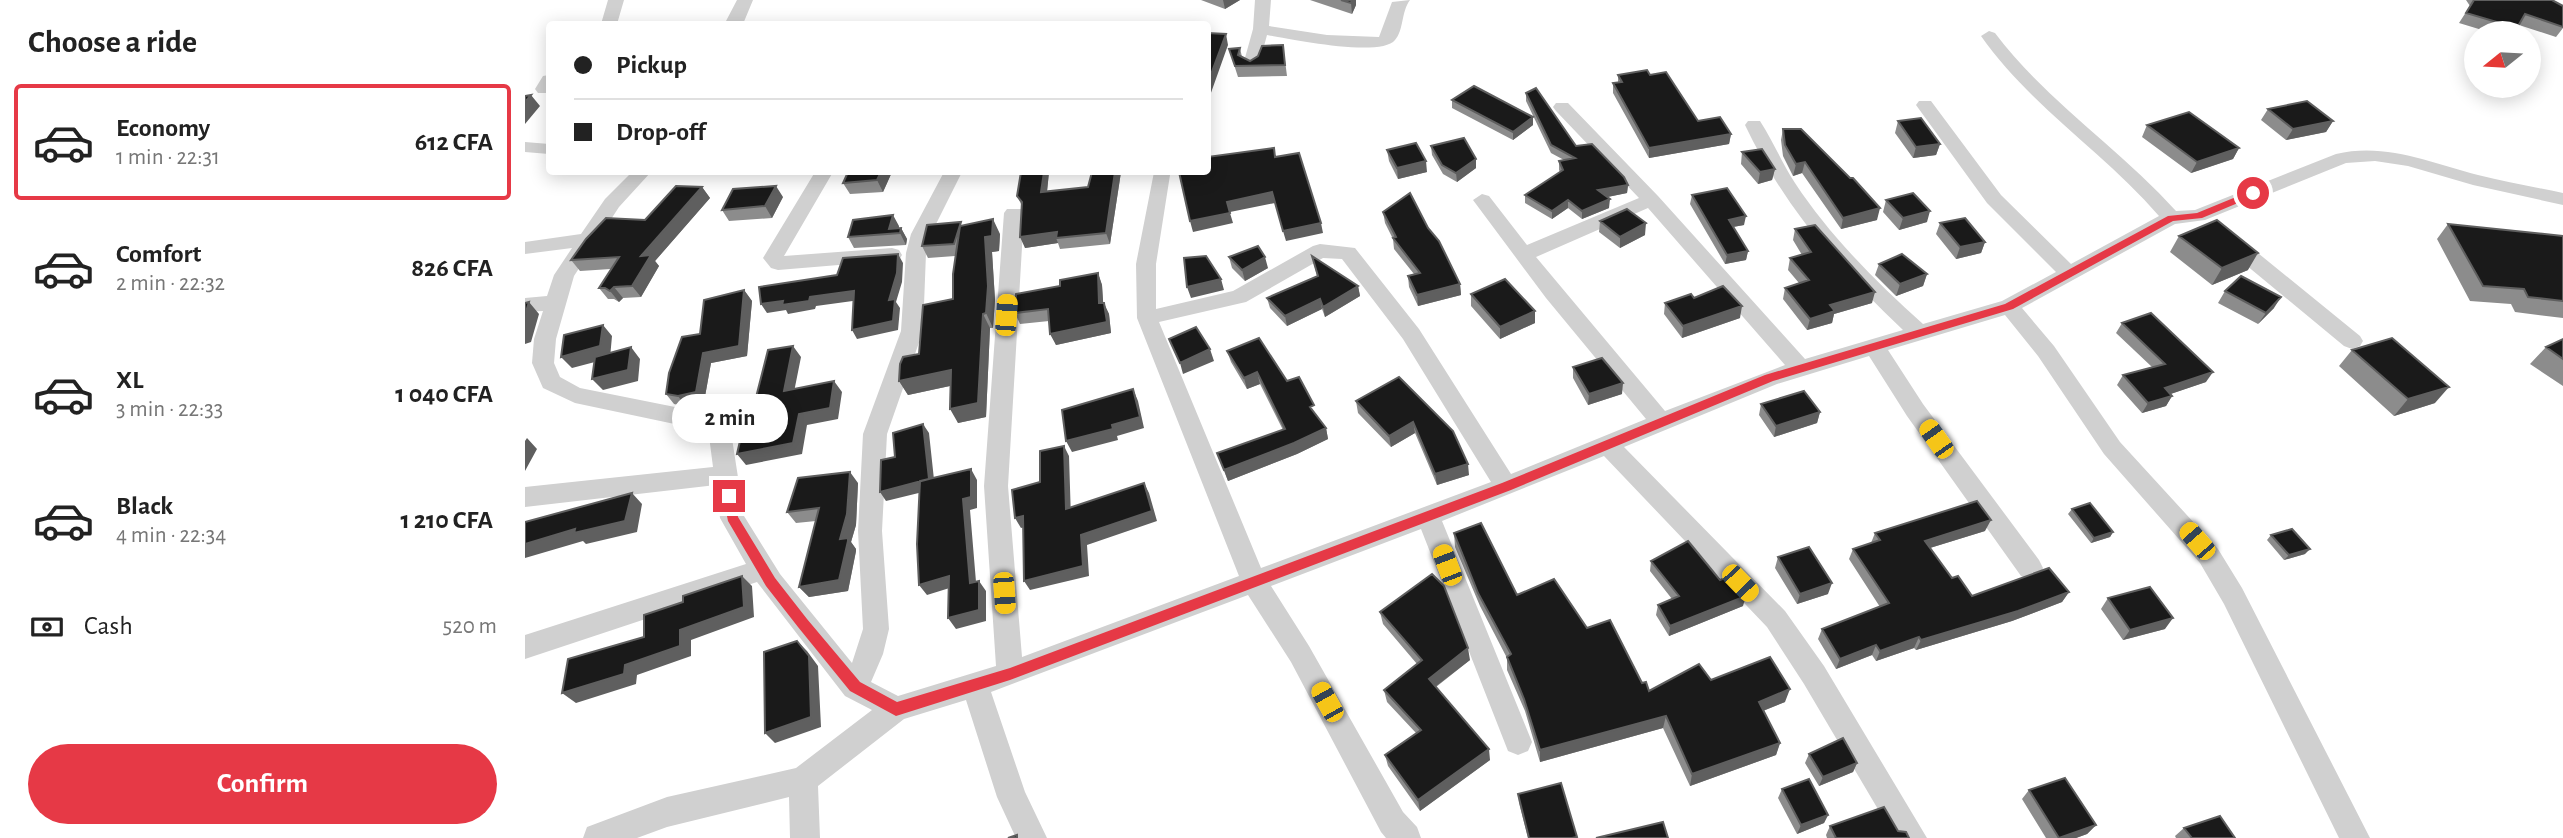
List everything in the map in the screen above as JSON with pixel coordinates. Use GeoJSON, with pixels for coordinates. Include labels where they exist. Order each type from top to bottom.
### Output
{"type":"FeatureCollection","features":[{"type":"Feature","properties":{"kind":"street"},"geometry":{"type":"LineString","coordinates":[[610,21],[616,0]]}},
{"type":"Feature","properties":{"kind":"street"},"geometry":{"type":"LineString","coordinates":[[734,21],[745,0]]}},
{"type":"Feature","properties":{"kind":"street"},"geometry":{"type":"LineString","coordinates":[[1251,65],[1261,29],[1263,0]]}},
{"type":"Feature","properties":{"kind":"street"},"geometry":{"type":"LineString","coordinates":[[1261,29],[1327,40],[1382,42],[1389,38],[1397,5],[1402,0]]}},
{"type":"Feature","properties":{"kind":"street"},"geometry":{"type":"LineString","coordinates":[[1989,36],[2003,56],[2047,101],[2139,181],[2171,218]]}},
{"type":"Feature","properties":{"kind":"street"},"geometry":{"type":"LineString","coordinates":[[1926,105],[1994,199],[2068,272]]}},
{"type":"Feature","properties":{"kind":"street"},"geometry":{"type":"LineString","coordinates":[[1562,107],[1651,200],[1801,369]]}},
{"type":"Feature","properties":{"kind":"street"},"geometry":{"type":"LineString","coordinates":[[1754,125],[1768,155],[1802,206],[1870,286],[1921,334]]}},
{"type":"Feature","properties":{"kind":"street"},"geometry":{"type":"LineString","coordinates":[[525,148],[546,149]]}},
{"type":"Feature","properties":{"kind":"street"},"geometry":{"type":"LineString","coordinates":[[598,838],[667,812],[803,779],[896,709],[1010,674],[1506,486],[1769,378],[2009,306],[2171,218],[2198,216],[2318,167],[2364,153],[2389,156],[2563,199]]}},
{"type":"Feature","properties":{"kind":"street"},"geometry":{"type":"LineString","coordinates":[[639,175],[612,203],[564,275],[545,339],[534,364],[551,382],[575,395],[709,424],[720,432],[732,517],[763,569],[802,623],[855,687],[896,709]]}},
{"type":"Feature","properties":{"kind":"street"},"geometry":{"type":"LineString","coordinates":[[822,175],[773,258],[778,263],[916,253]]}},
{"type":"Feature","properties":{"kind":"street"},"geometry":{"type":"LineString","coordinates":[[855,687],[870,654],[876,629],[870,531],[875,434],[912,331],[916,253],[921,234],[951,175]]}},
{"type":"Feature","properties":{"kind":"street"},"geometry":{"type":"LineString","coordinates":[[1161,175],[1144,267],[1143,291],[1147,318],[1253,580],[1300,654],[1392,822],[1406,838]]}},
{"type":"Feature","properties":{"kind":"street"},"geometry":{"type":"LineString","coordinates":[[1482,200],[1553,292],[1662,423]]}},
{"type":"Feature","properties":{"kind":"street"},"geometry":{"type":"LineString","coordinates":[[1525,254],[1651,200]]}},
{"type":"Feature","properties":{"kind":"street"},"geometry":{"type":"LineString","coordinates":[[1010,674],[996,486],[1014,213]]}},
{"type":"Feature","properties":{"kind":"street"},"geometry":{"type":"LineString","coordinates":[[2198,216],[2352,341]]}},
{"type":"Feature","properties":{"kind":"street"},"geometry":{"type":"LineString","coordinates":[[525,248],[585,240]]}},
{"type":"Feature","properties":{"kind":"street"},"geometry":{"type":"LineString","coordinates":[[1147,318],[1239,297],[1320,251],[1348,253],[1411,334],[1506,486]]}},
{"type":"Feature","properties":{"kind":"street"},"geometry":{"type":"LineString","coordinates":[[525,305],[556,303]]}},
{"type":"Feature","properties":{"kind":"street"},"geometry":{"type":"LineString","coordinates":[[2009,306],[2046,351],[2112,448],[2209,556],[2233,596],[2355,838]]}},
{"type":"Feature","properties":{"kind":"street"},"geometry":{"type":"LineString","coordinates":[[1875,347],[1915,410],[2030,568]]}},
{"type":"Feature","properties":{"kind":"street"},"geometry":{"type":"LineString","coordinates":[[1608,445],[1776,619],[1814,675],[1912,838]]}},
{"type":"Feature","properties":{"kind":"street"},"geometry":{"type":"LineString","coordinates":[[525,497],[726,475]]}},
{"type":"Feature","properties":{"kind":"street"},"geometry":{"type":"LineString","coordinates":[[1427,514],[1518,742]]}},
{"type":"Feature","properties":{"kind":"street"},"geometry":{"type":"LineString","coordinates":[[525,647],[763,569]]}},
{"type":"Feature","properties":{"kind":"street"},"geometry":{"type":"LineString","coordinates":[[974,684],[1012,797],[1032,838]]}},
{"type":"Feature","properties":{"kind":"street"},"geometry":{"type":"LineString","coordinates":[[803,779],[805,838]]}},
{"type":"Feature","properties":{"kind":"building"},"geometry":{"type":"Polygon","coordinates":[[[2474,0],[2552,0],[2563,6],[2563,27],[2525,14],[2521,21],[2493,21],[2466,13],[2474,0]]]}},
{"type":"Feature","properties":{"kind":"building"},"geometry":{"type":"Polygon","coordinates":[[[1211,33],[1226,34],[1211,74],[1211,33]]]}},
{"type":"Feature","properties":{"kind":"building"},"geometry":{"type":"Polygon","coordinates":[[[1283,45],[1285,65],[1235,66],[1229,49],[1240,48],[1238,55],[1250,61],[1258,56],[1262,46],[1283,45]]]}},
{"type":"Feature","properties":{"kind":"building"},"geometry":{"type":"Polygon","coordinates":[[[1647,70],[1650,75],[1666,72],[1698,121],[1720,117],[1731,134],[1649,148],[1613,83],[1622,82],[1618,75],[1647,70]]]}},
{"type":"Feature","properties":{"kind":"building"},"geometry":{"type":"Polygon","coordinates":[[[1474,86],[1533,117],[1513,132],[1452,100],[1474,86]]]}},
{"type":"Feature","properties":{"kind":"building"},"geometry":{"type":"Polygon","coordinates":[[[1536,88],[1576,146],[1592,144],[1624,177],[1628,185],[1598,190],[1610,199],[1582,211],[1568,200],[1552,211],[1525,195],[1563,170],[1559,161],[1575,158],[1551,145],[1526,93],[1536,88]]]}},
{"type":"Feature","properties":{"kind":"building"},"geometry":{"type":"Polygon","coordinates":[[[2307,101],[2333,121],[2293,129],[2268,109],[2307,101]]]}},
{"type":"Feature","properties":{"kind":"building"},"geometry":{"type":"Polygon","coordinates":[[[2189,112],[2239,148],[2197,162],[2147,125],[2189,112]]]}},
{"type":"Feature","properties":{"kind":"building"},"geometry":{"type":"Polygon","coordinates":[[[1921,118],[1940,144],[1916,147],[1898,121],[1921,118]]]}},
{"type":"Feature","properties":{"kind":"building"},"geometry":{"type":"Polygon","coordinates":[[[1783,129],[1801,129],[1853,178],[1880,208],[1843,218],[1805,162],[1796,164],[1785,145],[1783,129]]]}},
{"type":"Feature","properties":{"kind":"building"},"geometry":{"type":"Polygon","coordinates":[[[1464,138],[1476,159],[1456,173],[1442,165],[1431,146],[1464,138]]]}},
{"type":"Feature","properties":{"kind":"building"},"geometry":{"type":"Polygon","coordinates":[[[1416,143],[1426,161],[1397,168],[1387,150],[1416,143]]]}},
{"type":"Feature","properties":{"kind":"building"},"geometry":{"type":"Polygon","coordinates":[[[1274,148],[1275,157],[1299,153],[1321,223],[1283,231],[1272,192],[1227,202],[1230,213],[1190,221],[1180,175],[1211,175],[1211,156],[1274,148]]]}},
{"type":"Feature","properties":{"kind":"building"},"geometry":{"type":"Polygon","coordinates":[[[1762,149],[1775,169],[1760,172],[1742,152],[1762,149]]]}},
{"type":"Feature","properties":{"kind":"building"},"geometry":{"type":"Polygon","coordinates":[[[847,175],[880,175],[877,180],[843,183],[847,175]]]}},
{"type":"Feature","properties":{"kind":"building"},"geometry":{"type":"Polygon","coordinates":[[[1020,175],[1044,175],[1041,192],[1088,187],[1091,175],[1115,175],[1106,233],[1056,238],[1057,232],[1020,237],[1022,202],[1017,196],[1020,175]]]}},
{"type":"Feature","properties":{"kind":"building"},"geometry":{"type":"Polygon","coordinates":[[[676,186],[702,187],[641,256],[651,255],[632,286],[614,287],[610,291],[599,288],[619,257],[571,260],[606,218],[645,220],[676,186]]]}},
{"type":"Feature","properties":{"kind":"building"},"geometry":{"type":"Polygon","coordinates":[[[776,186],[765,206],[722,210],[733,189],[776,186]]]}},
{"type":"Feature","properties":{"kind":"building"},"geometry":{"type":"Polygon","coordinates":[[[1727,188],[1746,216],[1729,220],[1748,251],[1727,255],[1692,195],[1727,188]]]}},
{"type":"Feature","properties":{"kind":"building"},"geometry":{"type":"Polygon","coordinates":[[[1410,193],[1428,228],[1439,241],[1460,284],[1417,295],[1408,276],[1420,273],[1393,238],[1396,237],[1383,212],[1410,193]]]}},
{"type":"Feature","properties":{"kind":"building"},"geometry":{"type":"Polygon","coordinates":[[[1913,193],[1930,211],[1903,218],[1886,200],[1913,193]]]}},
{"type":"Feature","properties":{"kind":"building"},"geometry":{"type":"Polygon","coordinates":[[[1627,209],[1646,223],[1620,237],[1600,221],[1627,209]]]}},
{"type":"Feature","properties":{"kind":"building"},"geometry":{"type":"Polygon","coordinates":[[[893,215],[889,229],[901,228],[900,233],[848,237],[853,220],[893,215]]]}},
{"type":"Feature","properties":{"kind":"building"},"geometry":{"type":"Polygon","coordinates":[[[1965,218],[1985,242],[1960,247],[1940,223],[1965,218]]]}},
{"type":"Feature","properties":{"kind":"building"},"geometry":{"type":"Polygon","coordinates":[[[993,219],[992,236],[985,237],[988,286],[986,313],[983,314],[978,403],[950,409],[951,370],[899,381],[900,364],[903,357],[919,354],[923,305],[953,299],[953,274],[960,226],[993,219]]]}},
{"type":"Feature","properties":{"kind":"building"},"geometry":{"type":"Polygon","coordinates":[[[2217,220],[2258,253],[2222,268],[2179,236],[2217,220]]]}},
{"type":"Feature","properties":{"kind":"building"},"geometry":{"type":"Polygon","coordinates":[[[961,222],[954,244],[922,246],[927,225],[961,222]]]}},
{"type":"Feature","properties":{"kind":"building"},"geometry":{"type":"Polygon","coordinates":[[[2448,224],[2563,236],[2563,301],[2528,297],[2524,289],[2483,286],[2448,224]]]}},
{"type":"Feature","properties":{"kind":"building"},"geometry":{"type":"Polygon","coordinates":[[[1815,225],[1875,292],[1830,305],[1835,311],[1810,319],[1785,288],[1809,280],[1790,258],[1811,252],[1795,229],[1815,225]]]}},
{"type":"Feature","properties":{"kind":"building"},"geometry":{"type":"Polygon","coordinates":[[[1258,246],[1265,257],[1242,270],[1229,257],[1258,246]]]}},
{"type":"Feature","properties":{"kind":"building"},"geometry":{"type":"Polygon","coordinates":[[[898,254],[897,273],[889,300],[895,299],[893,321],[852,330],[854,291],[810,297],[809,301],[782,305],[783,301],[761,304],[759,287],[837,275],[843,258],[898,254]]]}},
{"type":"Feature","properties":{"kind":"building"},"geometry":{"type":"Polygon","coordinates":[[[1902,254],[1927,274],[1900,284],[1879,264],[1902,254]]]}},
{"type":"Feature","properties":{"kind":"building"},"geometry":{"type":"Polygon","coordinates":[[[1206,256],[1221,279],[1187,287],[1184,258],[1206,256]]]}},
{"type":"Feature","properties":{"kind":"building"},"geometry":{"type":"Polygon","coordinates":[[[1312,256],[1358,286],[1323,307],[1320,299],[1285,316],[1267,298],[1318,276],[1312,256]]]}},
{"type":"Feature","properties":{"kind":"building"},"geometry":{"type":"Polygon","coordinates":[[[1098,273],[1099,303],[1104,303],[1107,322],[1050,334],[1048,309],[1015,313],[1016,294],[1060,286],[1060,280],[1098,273]]]}},
{"type":"Feature","properties":{"kind":"building"},"geometry":{"type":"Polygon","coordinates":[[[2241,276],[2281,297],[2266,313],[2225,291],[2241,276]]]}},
{"type":"Feature","properties":{"kind":"building"},"geometry":{"type":"Polygon","coordinates":[[[1505,279],[1535,311],[1500,327],[1471,294],[1505,279]]]}},
{"type":"Feature","properties":{"kind":"building"},"geometry":{"type":"Polygon","coordinates":[[[1723,286],[1742,306],[1683,326],[1665,303],[1691,294],[1694,298],[1723,286]]]}},
{"type":"Feature","properties":{"kind":"building"},"geometry":{"type":"Polygon","coordinates":[[[744,290],[739,346],[703,353],[696,392],[678,396],[666,394],[669,373],[682,337],[700,334],[704,300],[744,290]]]}},
{"type":"Feature","properties":{"kind":"building"},"geometry":{"type":"Polygon","coordinates":[[[2151,313],[2213,372],[2165,388],[2172,396],[2148,403],[2123,375],[2165,364],[2122,323],[2151,313]]]}},
{"type":"Feature","properties":{"kind":"building"},"geometry":{"type":"Polygon","coordinates":[[[603,325],[600,346],[561,357],[564,335],[603,325]]]}},
{"type":"Feature","properties":{"kind":"building"},"geometry":{"type":"Polygon","coordinates":[[[1196,327],[1210,349],[1180,363],[1169,339],[1196,327]]]}},
{"type":"Feature","properties":{"kind":"building"},"geometry":{"type":"Polygon","coordinates":[[[1259,338],[1287,381],[1299,377],[1314,405],[1310,407],[1326,428],[1224,470],[1217,453],[1285,429],[1257,372],[1244,378],[1227,351],[1259,338]]]}},
{"type":"Feature","properties":{"kind":"building"},"geometry":{"type":"Polygon","coordinates":[[[2392,338],[2449,387],[2408,399],[2352,350],[2392,338]]]}},
{"type":"Feature","properties":{"kind":"building"},"geometry":{"type":"Polygon","coordinates":[[[2563,339],[2563,359],[2546,347],[2563,339]]]}},
{"type":"Feature","properties":{"kind":"building"},"geometry":{"type":"Polygon","coordinates":[[[793,346],[784,391],[834,381],[830,408],[799,414],[793,443],[737,454],[743,428],[748,429],[768,350],[793,346]]]}},
{"type":"Feature","properties":{"kind":"building"},"geometry":{"type":"Polygon","coordinates":[[[631,347],[628,370],[592,379],[595,357],[631,347]]]}},
{"type":"Feature","properties":{"kind":"building"},"geometry":{"type":"Polygon","coordinates":[[[1602,358],[1623,383],[1589,394],[1573,367],[1602,358]]]}},
{"type":"Feature","properties":{"kind":"building"},"geometry":{"type":"Polygon","coordinates":[[[1399,377],[1453,431],[1468,464],[1435,474],[1413,422],[1389,436],[1356,401],[1399,377]]]}},
{"type":"Feature","properties":{"kind":"building"},"geometry":{"type":"Polygon","coordinates":[[[1133,389],[1140,417],[1112,425],[1113,429],[1066,441],[1062,410],[1133,389]]]}},
{"type":"Feature","properties":{"kind":"building"},"geometry":{"type":"Polygon","coordinates":[[[1804,391],[1820,412],[1776,426],[1761,404],[1804,391]]]}},
{"type":"Feature","properties":{"kind":"building"},"geometry":{"type":"Polygon","coordinates":[[[923,424],[929,479],[880,492],[881,460],[895,457],[893,433],[923,424]]]}},
{"type":"Feature","properties":{"kind":"building"},"geometry":{"type":"Polygon","coordinates":[[[1064,446],[1066,509],[1144,483],[1152,511],[1081,535],[1083,566],[1024,581],[1023,516],[1015,518],[1012,490],[1040,482],[1040,451],[1064,446]]]}},
{"type":"Feature","properties":{"kind":"building"},"geometry":{"type":"Polygon","coordinates":[[[971,469],[971,497],[963,499],[970,583],[979,581],[979,610],[948,618],[949,576],[919,585],[917,544],[920,481],[971,469]]]}},
{"type":"Feature","properties":{"kind":"building"},"geometry":{"type":"Polygon","coordinates":[[[850,472],[847,514],[840,539],[848,538],[848,541],[839,580],[799,587],[819,508],[787,512],[798,478],[850,472]]]}},
{"type":"Feature","properties":{"kind":"building"},"geometry":{"type":"Polygon","coordinates":[[[632,493],[625,521],[574,533],[575,529],[525,544],[525,522],[632,493]]]}},
{"type":"Feature","properties":{"kind":"building"},"geometry":{"type":"Polygon","coordinates":[[[1977,501],[1991,520],[1925,541],[1952,578],[1958,576],[1972,596],[2049,568],[2069,592],[2018,611],[1921,640],[1919,637],[1880,651],[1876,645],[1840,659],[1822,629],[1889,603],[1853,549],[1880,540],[1875,533],[1977,501]]]}},
{"type":"Feature","properties":{"kind":"building"},"geometry":{"type":"Polygon","coordinates":[[[2090,503],[2113,532],[2094,538],[2072,509],[2090,503]]]}},
{"type":"Feature","properties":{"kind":"building"},"geometry":{"type":"Polygon","coordinates":[[[1481,523],[1517,595],[1554,579],[1587,628],[1610,620],[1642,683],[1646,682],[1649,691],[1699,664],[1711,680],[1770,657],[1790,689],[1759,702],[1780,743],[1692,774],[1666,716],[1540,750],[1507,657],[1511,654],[1478,593],[1454,533],[1481,523]]]}},
{"type":"Feature","properties":{"kind":"building"},"geometry":{"type":"Polygon","coordinates":[[[2292,529],[2310,549],[2289,555],[2271,535],[2292,529]]]}},
{"type":"Feature","properties":{"kind":"building"},"geometry":{"type":"Polygon","coordinates":[[[1688,541],[1720,580],[1728,577],[1746,596],[1670,626],[1658,605],[1679,596],[1651,561],[1688,541]]]}},
{"type":"Feature","properties":{"kind":"building"},"geometry":{"type":"Polygon","coordinates":[[[1809,547],[1832,583],[1800,594],[1778,557],[1809,547]]]}},
{"type":"Feature","properties":{"kind":"building"},"geometry":{"type":"Polygon","coordinates":[[[1432,574],[1444,586],[1468,648],[1429,679],[1489,749],[1418,800],[1385,755],[1421,730],[1384,690],[1422,660],[1380,612],[1432,574]]]}},
{"type":"Feature","properties":{"kind":"building"},"geometry":{"type":"Polygon","coordinates":[[[742,576],[744,607],[680,630],[680,646],[625,665],[624,674],[562,693],[568,659],[644,637],[644,615],[683,602],[683,596],[742,576]]]}},
{"type":"Feature","properties":{"kind":"building"},"geometry":{"type":"Polygon","coordinates":[[[2150,587],[2173,618],[2130,630],[2108,598],[2150,587]]]}},
{"type":"Feature","properties":{"kind":"building"},"geometry":{"type":"Polygon","coordinates":[[[797,641],[809,656],[811,717],[765,733],[764,652],[797,641]]]}},
{"type":"Feature","properties":{"kind":"building"},"geometry":{"type":"Polygon","coordinates":[[[1843,738],[1857,763],[1823,777],[1809,754],[1843,738]]]}},
{"type":"Feature","properties":{"kind":"building"},"geometry":{"type":"Polygon","coordinates":[[[2065,778],[2096,825],[2059,838],[2029,790],[2065,778]]]}},
{"type":"Feature","properties":{"kind":"building"},"geometry":{"type":"Polygon","coordinates":[[[1809,779],[1828,815],[1801,825],[1782,789],[1809,779]]]}},
{"type":"Feature","properties":{"kind":"building"},"geometry":{"type":"Polygon","coordinates":[[[1561,783],[1577,837],[1529,838],[1518,794],[1561,783]]]}},
{"type":"Feature","properties":{"kind":"building"},"geometry":{"type":"Polygon","coordinates":[[[1884,807],[1898,831],[1906,832],[1909,838],[1836,838],[1830,826],[1884,807]]]}},
{"type":"Feature","properties":{"kind":"building"},"geometry":{"type":"Polygon","coordinates":[[[2220,816],[2235,838],[2192,838],[2184,828],[2220,816]]]}},
{"type":"Feature","properties":{"kind":"building"},"geometry":{"type":"Polygon","coordinates":[[[1663,822],[1668,838],[1596,838],[1663,822]]]}},
{"type":"Feature","properties":{"kind":"route"},"geometry":{"type":"LineString","coordinates":[[729,496],[732,517],[771,582],[802,623],[855,687],[896,709],[1010,674],[1367,539],[1561,465],[1769,378],[2009,306],[2171,218],[2198,216],[2253,193]]}}]}
